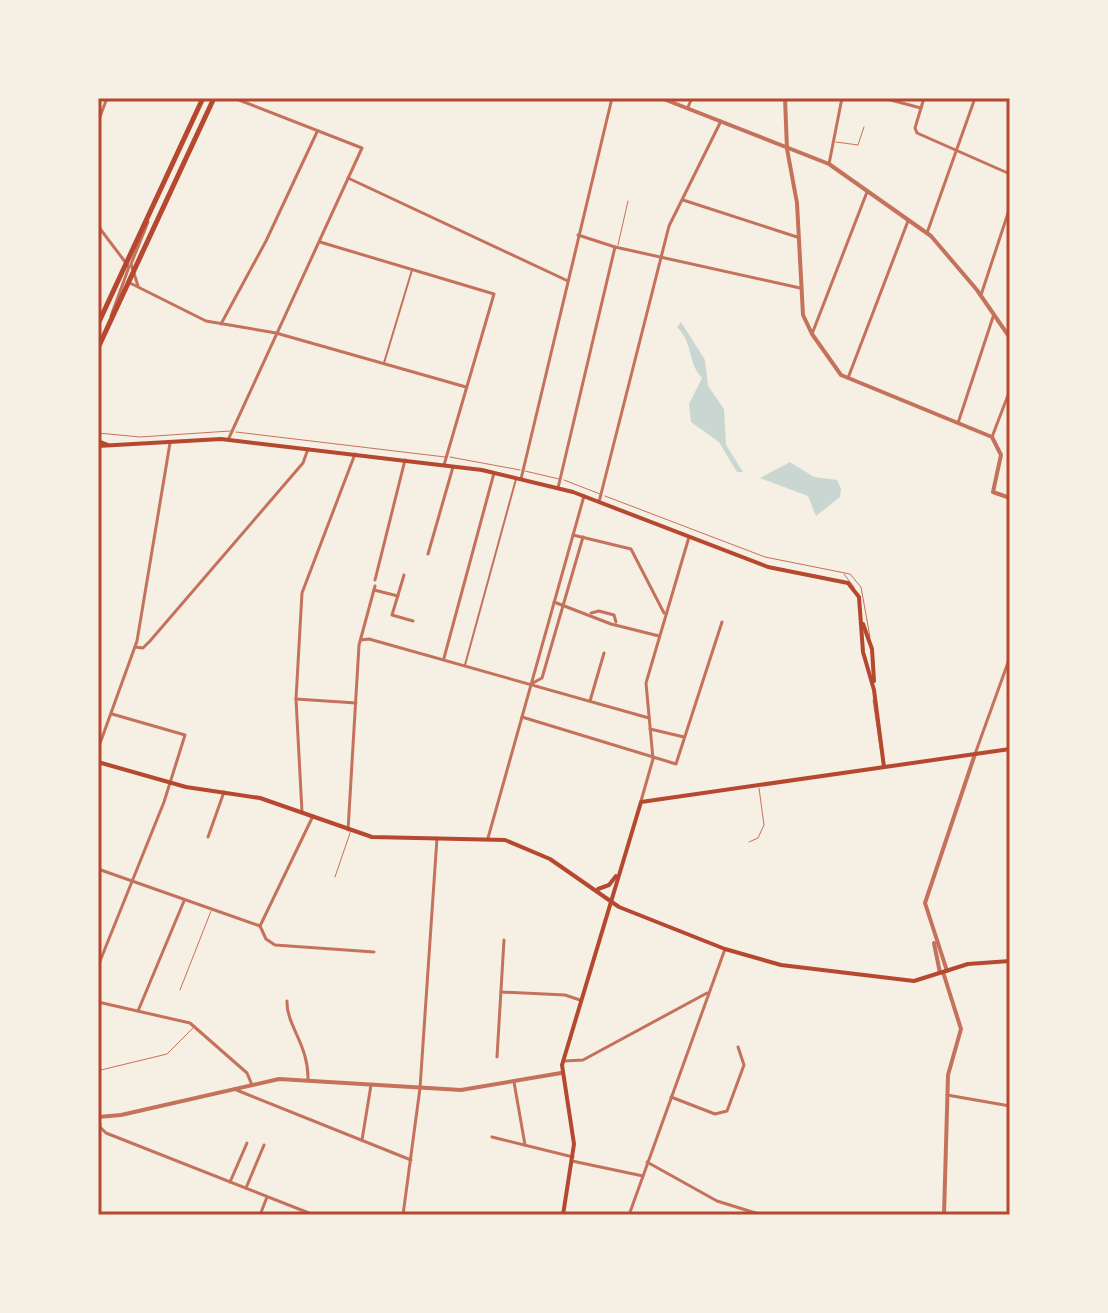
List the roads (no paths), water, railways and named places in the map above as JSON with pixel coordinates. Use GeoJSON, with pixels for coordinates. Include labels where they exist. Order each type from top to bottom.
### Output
{"type":"FeatureCollection","features":[{"type":"Feature","properties":{"kind":"main road"},"geometry":{"type":"LineString","coordinates":[[98,324],[203,98]]}},
{"type":"Feature","properties":{"kind":"main road"},"geometry":{"type":"LineString","coordinates":[[98,348],[214,98]]}},
{"type":"Feature","properties":{"kind":"main road"},"geometry":{"type":"LineString","coordinates":[[98,444],[228,440],[494,473],[584,496],[768,567],[854,587],[871,644],[884,767]]}},
{"type":"Feature","properties":{"kind":"main road"},"geometry":{"type":"LineString","coordinates":[[861,614],[863,652],[874,690]]}},
{"type":"Feature","properties":{"kind":"main road"},"geometry":{"type":"LineString","coordinates":[[563,1214],[573,1159],[573,1133],[561,1073],[563,1060],[641,802],[1010,749]]}},
{"type":"Feature","properties":{"kind":"main road"},"geometry":{"type":"LineString","coordinates":[[98,762],[171,783],[224,791],[302,812],[377,838],[505,840],[537,853],[611,901],[725,949],[781,965],[914,981],[977,963],[1010,961]]}},
{"type":"Feature","properties":{"kind":"main road"},"geometry":{"type":"LineString","coordinates":[[596,890],[609,885],[619,872]]}},
{"type":"Feature","properties":{"kind":"street"},"geometry":{"type":"LineString","coordinates":[[98,122],[107,98]]}},
{"type":"Feature","properties":{"kind":"street"},"geometry":{"type":"LineString","coordinates":[[228,440],[362,148],[234,98]]}},
{"type":"Feature","properties":{"kind":"street"},"geometry":{"type":"LineString","coordinates":[[464,666],[523,471],[612,98]]}},
{"type":"Feature","properties":{"kind":"street"},"geometry":{"type":"LineString","coordinates":[[661,98],[829,164],[927,233],[981,296],[1010,338]]}},
{"type":"Feature","properties":{"kind":"street"},"geometry":{"type":"LineString","coordinates":[[688,107],[692,98]]}},
{"type":"Feature","properties":{"kind":"street"},"geometry":{"type":"LineString","coordinates":[[785,98],[804,319],[812,334],[836,371],[848,378],[992,437],[1001,455],[993,492],[1010,498]]}},
{"type":"Feature","properties":{"kind":"street"},"geometry":{"type":"LineString","coordinates":[[829,164],[842,98]]}},
{"type":"Feature","properties":{"kind":"street"},"geometry":{"type":"LineString","coordinates":[[883,98],[921,108]]}},
{"type":"Feature","properties":{"kind":"street"},"geometry":{"type":"LineString","coordinates":[[924,98],[915,128],[917,133],[1010,174]]}},
{"type":"Feature","properties":{"kind":"street"},"geometry":{"type":"LineString","coordinates":[[927,233],[975,98]]}},
{"type":"Feature","properties":{"kind":"street"},"geometry":{"type":"LineString","coordinates":[[599,502],[608,454],[669,226],[721,121]]}},
{"type":"Feature","properties":{"kind":"street"},"geometry":{"type":"LineString","coordinates":[[221,324],[266,241],[317,132]]}},
{"type":"Feature","properties":{"kind":"street"},"geometry":{"type":"LineString","coordinates":[[348,178],[568,281]]}},
{"type":"Feature","properties":{"kind":"street"},"geometry":{"type":"LineString","coordinates":[[812,334],[867,191]]}},
{"type":"Feature","properties":{"kind":"street"},"geometry":{"type":"LineString","coordinates":[[683,200],[799,237]]}},
{"type":"Feature","properties":{"kind":"street"},"geometry":{"type":"LineString","coordinates":[[981,296],[1010,207]]}},
{"type":"Feature","properties":{"kind":"street"},"geometry":{"type":"LineString","coordinates":[[139,287],[132,274],[133,258],[149,215]]}},
{"type":"Feature","properties":{"kind":"street"},"geometry":{"type":"LineString","coordinates":[[848,378],[908,221]]}},
{"type":"Feature","properties":{"kind":"street"},"geometry":{"type":"LineString","coordinates":[[98,226],[128,261],[128,274],[109,323]]}},
{"type":"Feature","properties":{"kind":"street"},"geometry":{"type":"LineString","coordinates":[[578,235],[616,247],[802,288]]}},
{"type":"Feature","properties":{"kind":"street"},"geometry":{"type":"LineString","coordinates":[[319,242],[494,294],[444,465]]}},
{"type":"Feature","properties":{"kind":"street"},"geometry":{"type":"LineString","coordinates":[[558,488],[616,247]]}},
{"type":"Feature","properties":{"kind":"street"},"geometry":{"type":"LineString","coordinates":[[384,363],[412,269]]}},
{"type":"Feature","properties":{"kind":"street"},"geometry":{"type":"LineString","coordinates":[[128,282],[203,319],[276,333],[466,387]]}},
{"type":"Feature","properties":{"kind":"street"},"geometry":{"type":"LineString","coordinates":[[958,423],[994,316]]}},
{"type":"Feature","properties":{"kind":"street"},"geometry":{"type":"LineString","coordinates":[[992,437],[1010,390]]}},
{"type":"Feature","properties":{"kind":"street"},"geometry":{"type":"LineString","coordinates":[[98,749],[135,647],[170,443]]}},
{"type":"Feature","properties":{"kind":"street"},"geometry":{"type":"LineString","coordinates":[[135,647],[143,648],[150,641],[303,463],[308,449]]}},
{"type":"Feature","properties":{"kind":"street"},"geometry":{"type":"LineString","coordinates":[[302,812],[296,699],[302,593],[355,454]]}},
{"type":"Feature","properties":{"kind":"street"},"geometry":{"type":"LineString","coordinates":[[349,830],[361,640],[405,460]]}},
{"type":"Feature","properties":{"kind":"street"},"geometry":{"type":"LineString","coordinates":[[428,554],[453,467]]}},
{"type":"Feature","properties":{"kind":"street"},"geometry":{"type":"LineString","coordinates":[[443,660],[494,473]]}},
{"type":"Feature","properties":{"kind":"street"},"geometry":{"type":"LineString","coordinates":[[488,838],[584,496]]}},
{"type":"Feature","properties":{"kind":"street"},"geometry":{"type":"LineString","coordinates":[[573,535],[631,549],[665,615]]}},
{"type":"Feature","properties":{"kind":"street"},"geometry":{"type":"LineString","coordinates":[[531,684],[542,678],[583,537]]}},
{"type":"Feature","properties":{"kind":"street"},"geometry":{"type":"LineString","coordinates":[[641,802],[653,759],[646,686],[689,537]]}},
{"type":"Feature","properties":{"kind":"street"},"geometry":{"type":"LineString","coordinates":[[404,575],[392,615],[413,621]]}},
{"type":"Feature","properties":{"kind":"street"},"geometry":{"type":"LineString","coordinates":[[374,585],[398,596]]}},
{"type":"Feature","properties":{"kind":"street"},"geometry":{"type":"LineString","coordinates":[[554,602],[591,613],[597,619],[659,636]]}},
{"type":"Feature","properties":{"kind":"street"},"geometry":{"type":"LineString","coordinates":[[591,613],[599,611],[615,615],[616,623]]}},
{"type":"Feature","properties":{"kind":"street"},"geometry":{"type":"LineString","coordinates":[[522,717],[676,764],[722,622]]}},
{"type":"Feature","properties":{"kind":"street"},"geometry":{"type":"LineString","coordinates":[[361,640],[369,639],[649,718]]}},
{"type":"Feature","properties":{"kind":"street"},"geometry":{"type":"LineString","coordinates":[[590,701],[604,653]]}},
{"type":"Feature","properties":{"kind":"street"},"geometry":{"type":"LineString","coordinates":[[944,1215],[950,1062],[961,1029],[933,937],[925,899],[1010,657]]}},
{"type":"Feature","properties":{"kind":"street"},"geometry":{"type":"LineString","coordinates":[[296,699],[356,703]]}},
{"type":"Feature","properties":{"kind":"street"},"geometry":{"type":"LineString","coordinates":[[98,966],[171,783],[185,735],[112,714]]}},
{"type":"Feature","properties":{"kind":"street"},"geometry":{"type":"LineString","coordinates":[[650,729],[685,735]]}},
{"type":"Feature","properties":{"kind":"street"},"geometry":{"type":"LineString","coordinates":[[208,837],[224,791]]}},
{"type":"Feature","properties":{"kind":"street"},"geometry":{"type":"LineString","coordinates":[[260,926],[313,816]]}},
{"type":"Feature","properties":{"kind":"street"},"geometry":{"type":"LineString","coordinates":[[403,1215],[420,1088],[437,838]]}},
{"type":"Feature","properties":{"kind":"street"},"geometry":{"type":"LineString","coordinates":[[98,869],[260,926],[266,939],[275,945],[374,952]]}},
{"type":"Feature","properties":{"kind":"street"},"geometry":{"type":"LineString","coordinates":[[138,1011],[184,901]]}},
{"type":"Feature","properties":{"kind":"street"},"geometry":{"type":"LineString","coordinates":[[497,1057],[504,940]]}},
{"type":"Feature","properties":{"kind":"street"},"geometry":{"type":"LineString","coordinates":[[629,1215],[725,949]]}},
{"type":"Feature","properties":{"kind":"street"},"geometry":{"type":"LineString","coordinates":[[563,1060],[583,1060],[699,1000],[711,986]]}},
{"type":"Feature","properties":{"kind":"street"},"geometry":{"type":"LineString","coordinates":[[501,992],[565,995],[580,1000]]}},
{"type":"Feature","properties":{"kind":"street"},"geometry":{"type":"LineString","coordinates":[[287,1001],[288,1011],[307,1054],[308,1080]]}},
{"type":"Feature","properties":{"kind":"street"},"geometry":{"type":"LineString","coordinates":[[98,1002],[195,1027],[247,1073],[252,1085]]}},
{"type":"Feature","properties":{"kind":"street"},"geometry":{"type":"LineString","coordinates":[[671,1097],[715,1114],[727,1111],[744,1065],[738,1047]]}},
{"type":"Feature","properties":{"kind":"street"},"geometry":{"type":"LineString","coordinates":[[314,1215],[106,1133],[100,1127],[98,1117],[279,1079],[461,1090],[561,1073]]}},
{"type":"Feature","properties":{"kind":"street"},"geometry":{"type":"LineString","coordinates":[[514,1082],[525,1145]]}},
{"type":"Feature","properties":{"kind":"street"},"geometry":{"type":"LineString","coordinates":[[362,1142],[371,1085]]}},
{"type":"Feature","properties":{"kind":"street"},"geometry":{"type":"LineString","coordinates":[[234,1089],[411,1160]]}},
{"type":"Feature","properties":{"kind":"street"},"geometry":{"type":"LineString","coordinates":[[947,1095],[1010,1106]]}},
{"type":"Feature","properties":{"kind":"street"},"geometry":{"type":"LineString","coordinates":[[492,1137],[643,1176]]}},
{"type":"Feature","properties":{"kind":"street"},"geometry":{"type":"LineString","coordinates":[[230,1182],[247,1143]]}},
{"type":"Feature","properties":{"kind":"street"},"geometry":{"type":"LineString","coordinates":[[246,1188],[264,1145]]}},
{"type":"Feature","properties":{"kind":"street"},"geometry":{"type":"LineString","coordinates":[[647,1162],[717,1201],[762,1215]]}},
{"type":"Feature","properties":{"kind":"street"},"geometry":{"type":"LineString","coordinates":[[260,1215],[267,1197]]}},
{"type":"Feature","properties":{"kind":"street"},"geometry":{"type":"LineString","coordinates":[[563,1214],[575,1215]]}},
{"type":"Feature","properties":{"kind":"lane"},"geometry":{"type":"LineString","coordinates":[[833,141],[858,145],[864,127]]}},
{"type":"Feature","properties":{"kind":"lane"},"geometry":{"type":"LineString","coordinates":[[616,247],[628,201]]}},
{"type":"Feature","properties":{"kind":"lane"},"geometry":{"type":"LineString","coordinates":[[98,433],[140,437],[231,431],[446,457],[560,479],[765,557],[850,574],[860,583],[871,644]]}},
{"type":"Feature","properties":{"kind":"lane"},"geometry":{"type":"LineString","coordinates":[[842,572],[854,587]]}},
{"type":"Feature","properties":{"kind":"lane"},"geometry":{"type":"LineString","coordinates":[[749,842],[758,838],[764,825],[758,786]]}},
{"type":"Feature","properties":{"kind":"lane"},"geometry":{"type":"LineString","coordinates":[[335,877],[349,830]]}},
{"type":"Feature","properties":{"kind":"lane"},"geometry":{"type":"LineString","coordinates":[[180,990],[211,911]]}},
{"type":"Feature","properties":{"kind":"lane"},"geometry":{"type":"LineString","coordinates":[[101,1070],[167,1054],[195,1027]]}}]}
